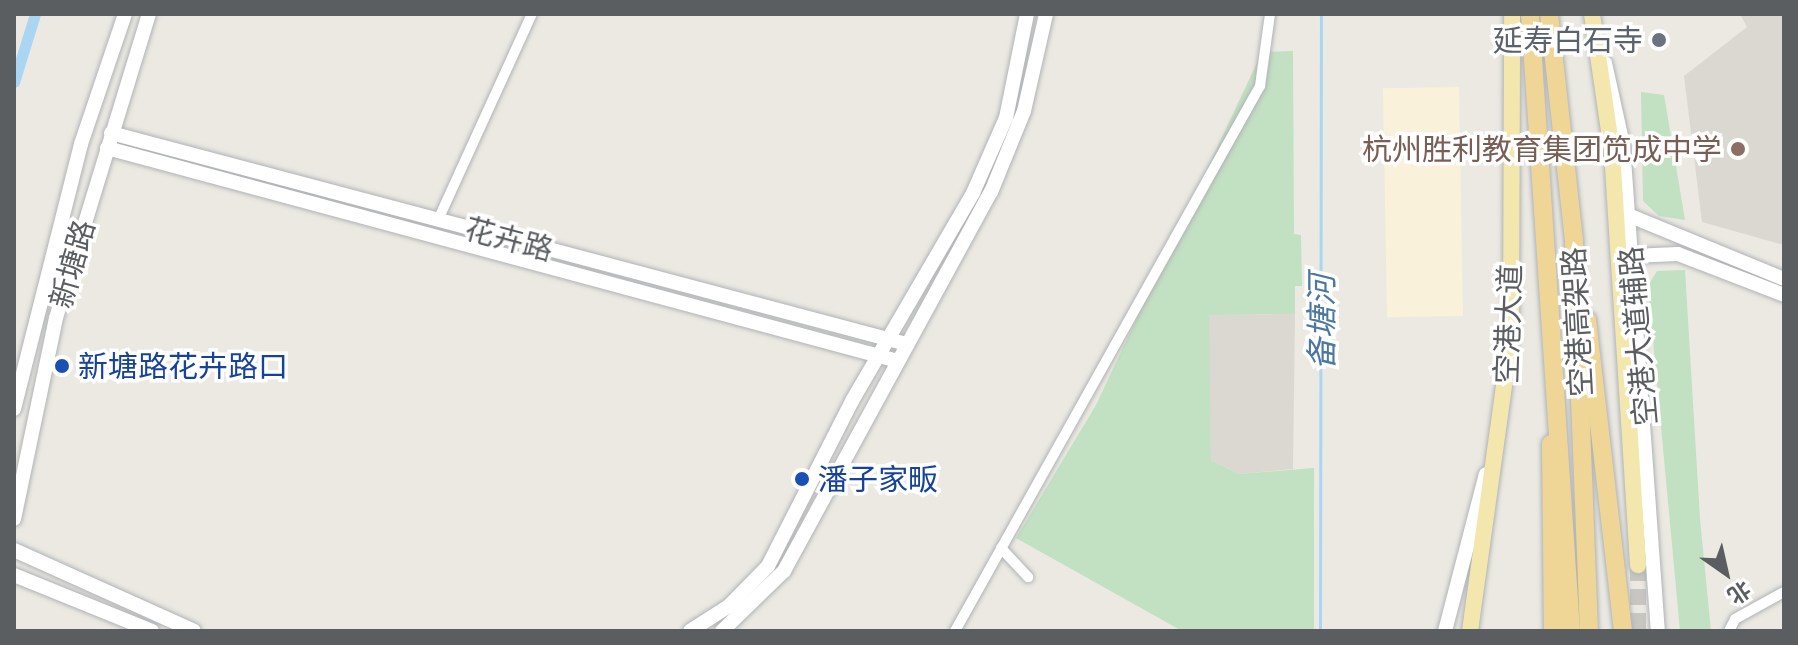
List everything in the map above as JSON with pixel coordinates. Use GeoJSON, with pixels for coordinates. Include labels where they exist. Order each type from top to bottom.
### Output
{"type":"FeatureCollection","features":[{"type":"Feature","properties":{"kind":"highway","name":"空港高架路"},"geometry":{"type":"LineString","coordinates":[[1530,14],[1555,345],[1571,631]]}},
{"type":"Feature","properties":{"kind":"highway","name":"空港高架路"},"geometry":{"type":"LineString","coordinates":[[1549,14],[1574,242],[1589,631]]}},
{"type":"Feature","properties":{"kind":"highway"},"geometry":{"type":"LineString","coordinates":[[1574,242],[1623,631]]}},
{"type":"Feature","properties":{"kind":"highway"},"geometry":{"type":"LineString","coordinates":[[1553,631],[1555,345]]}},
{"type":"Feature","properties":{"kind":"main road","name":"空港大道"},"geometry":{"type":"LineString","coordinates":[[1470,631],[1506,388],[1512,14]]}},
{"type":"Feature","properties":{"kind":"main road"},"geometry":{"type":"LineString","coordinates":[[1592,14],[1601,43],[1638,565]]}},
{"type":"Feature","properties":{"kind":"street","name":"新塘路"},"geometry":{"type":"LineString","coordinates":[[14,409],[81,144],[125,14]]}},
{"type":"Feature","properties":{"kind":"street","name":"新塘路"},"geometry":{"type":"LineString","coordinates":[[14,519],[56,318],[149,14]]}},
{"type":"Feature","properties":{"kind":"street"},"geometry":{"type":"LineString","coordinates":[[438,220],[532,14]]}},
{"type":"Feature","properties":{"kind":"street"},"geometry":{"type":"LineString","coordinates":[[690,631],[729,606],[768,566],[879,356],[973,193],[1006,118],[1027,14]]}},
{"type":"Feature","properties":{"kind":"street"},"geometry":{"type":"LineString","coordinates":[[722,631],[784,571],[991,192],[1024,111],[1046,14]]}},
{"type":"Feature","properties":{"kind":"street"},"geometry":{"type":"LineString","coordinates":[[955,631],[1260,86],[1270,14]]}},
{"type":"Feature","properties":{"kind":"street","name":"空港大道辅路"},"geometry":{"type":"LineString","coordinates":[[1601,43],[1623,145],[1658,631]]}},
{"type":"Feature","properties":{"kind":"street","name":"花卉路"},"geometry":{"type":"LineString","coordinates":[[109,140],[438,220],[907,344]]}},
{"type":"Feature","properties":{"kind":"street","name":"花卉路"},"geometry":{"type":"LineString","coordinates":[[109,140],[898,361]]}},
{"type":"Feature","properties":{"kind":"street"},"geometry":{"type":"LineString","coordinates":[[1628,215],[1784,279]]}},
{"type":"Feature","properties":{"kind":"street"},"geometry":{"type":"LineString","coordinates":[[1631,256],[1678,254],[1784,295]]}},
{"type":"Feature","properties":{"kind":"street"},"geometry":{"type":"LineString","coordinates":[[1445,631],[1506,388]]}},
{"type":"Feature","properties":{"kind":"street"},"geometry":{"type":"LineString","coordinates":[[1001,548],[1028,577]]}},
{"type":"Feature","properties":{"kind":"street"},"geometry":{"type":"LineString","coordinates":[[14,550],[194,631]]}},
{"type":"Feature","properties":{"kind":"street"},"geometry":{"type":"LineString","coordinates":[[14,575],[152,631]]}},
{"type":"Feature","properties":{"kind":"street"},"geometry":{"type":"LineString","coordinates":[[1729,631],[1735,619],[1784,592]]}},
{"type":"Feature","properties":{"kind":"shaded area","name":"杭州胜利教育集团笕成中学"},"geometry":{"type":"Polygon","coordinates":[[[1740,14],[1784,14],[1784,245],[1702,222],[1684,76],[1747,27],[1740,14]]]}},
{"type":"Feature","properties":{"kind":"shaded area"},"geometry":{"type":"Polygon","coordinates":[[[1459,87],[1463,316],[1387,317],[1383,88],[1459,87]]]}},
{"type":"Feature","properties":{"kind":"shaded area"},"geometry":{"type":"Polygon","coordinates":[[[1295,314],[1293,469],[1239,474],[1211,460],[1208,315],[1295,314]]]}},
{"type":"Feature","properties":{"kind":"green space"},"geometry":{"type":"Polygon","coordinates":[[[1293,51],[1294,234],[1301,235],[1302,286],[1295,286],[1295,314],[1209,315],[1211,460],[1239,474],[1314,468],[1314,631],[1182,631],[1016,538],[1096,405],[1262,52],[1293,51]]]}},
{"type":"Feature","properties":{"kind":"green space"},"geometry":{"type":"Polygon","coordinates":[[[1641,92],[1664,95],[1685,220],[1659,216],[1643,201],[1641,92]]]}},
{"type":"Feature","properties":{"kind":"green space"},"geometry":{"type":"Polygon","coordinates":[[[1685,270],[1700,519],[1711,631],[1680,631],[1648,286],[1657,271],[1685,270]]]}},
{"type":"Feature","properties":{"kind":"waterway"},"geometry":{"type":"LineString","coordinates":[[14,82],[35,14]]}},
{"type":"Feature","properties":{"kind":"waterway","name":"备塘河"},"geometry":{"type":"LineString","coordinates":[[1320,631],[1321,14]]}},
{"type":"Feature","properties":{"kind":"tunnel"},"geometry":{"type":"LineString","coordinates":[[1638,565],[1638,631]]}},
{"type":"Feature","properties":{"kind":"place","name":"延寿白石寺"},"geometry":{"type":"Point","coordinates":[1659,40]}},
{"type":"Feature","properties":{"kind":"place","name":"杭州胜利教育集团笕成中学"},"geometry":{"type":"Point","coordinates":[1738,149]}},
{"type":"Feature","properties":{"kind":"place","name":"新塘路花卉路口"},"geometry":{"type":"Point","coordinates":[62,366]}},
{"type":"Feature","properties":{"kind":"place","name":"潘子家畈"},"geometry":{"type":"Point","coordinates":[802,479]}}]}
